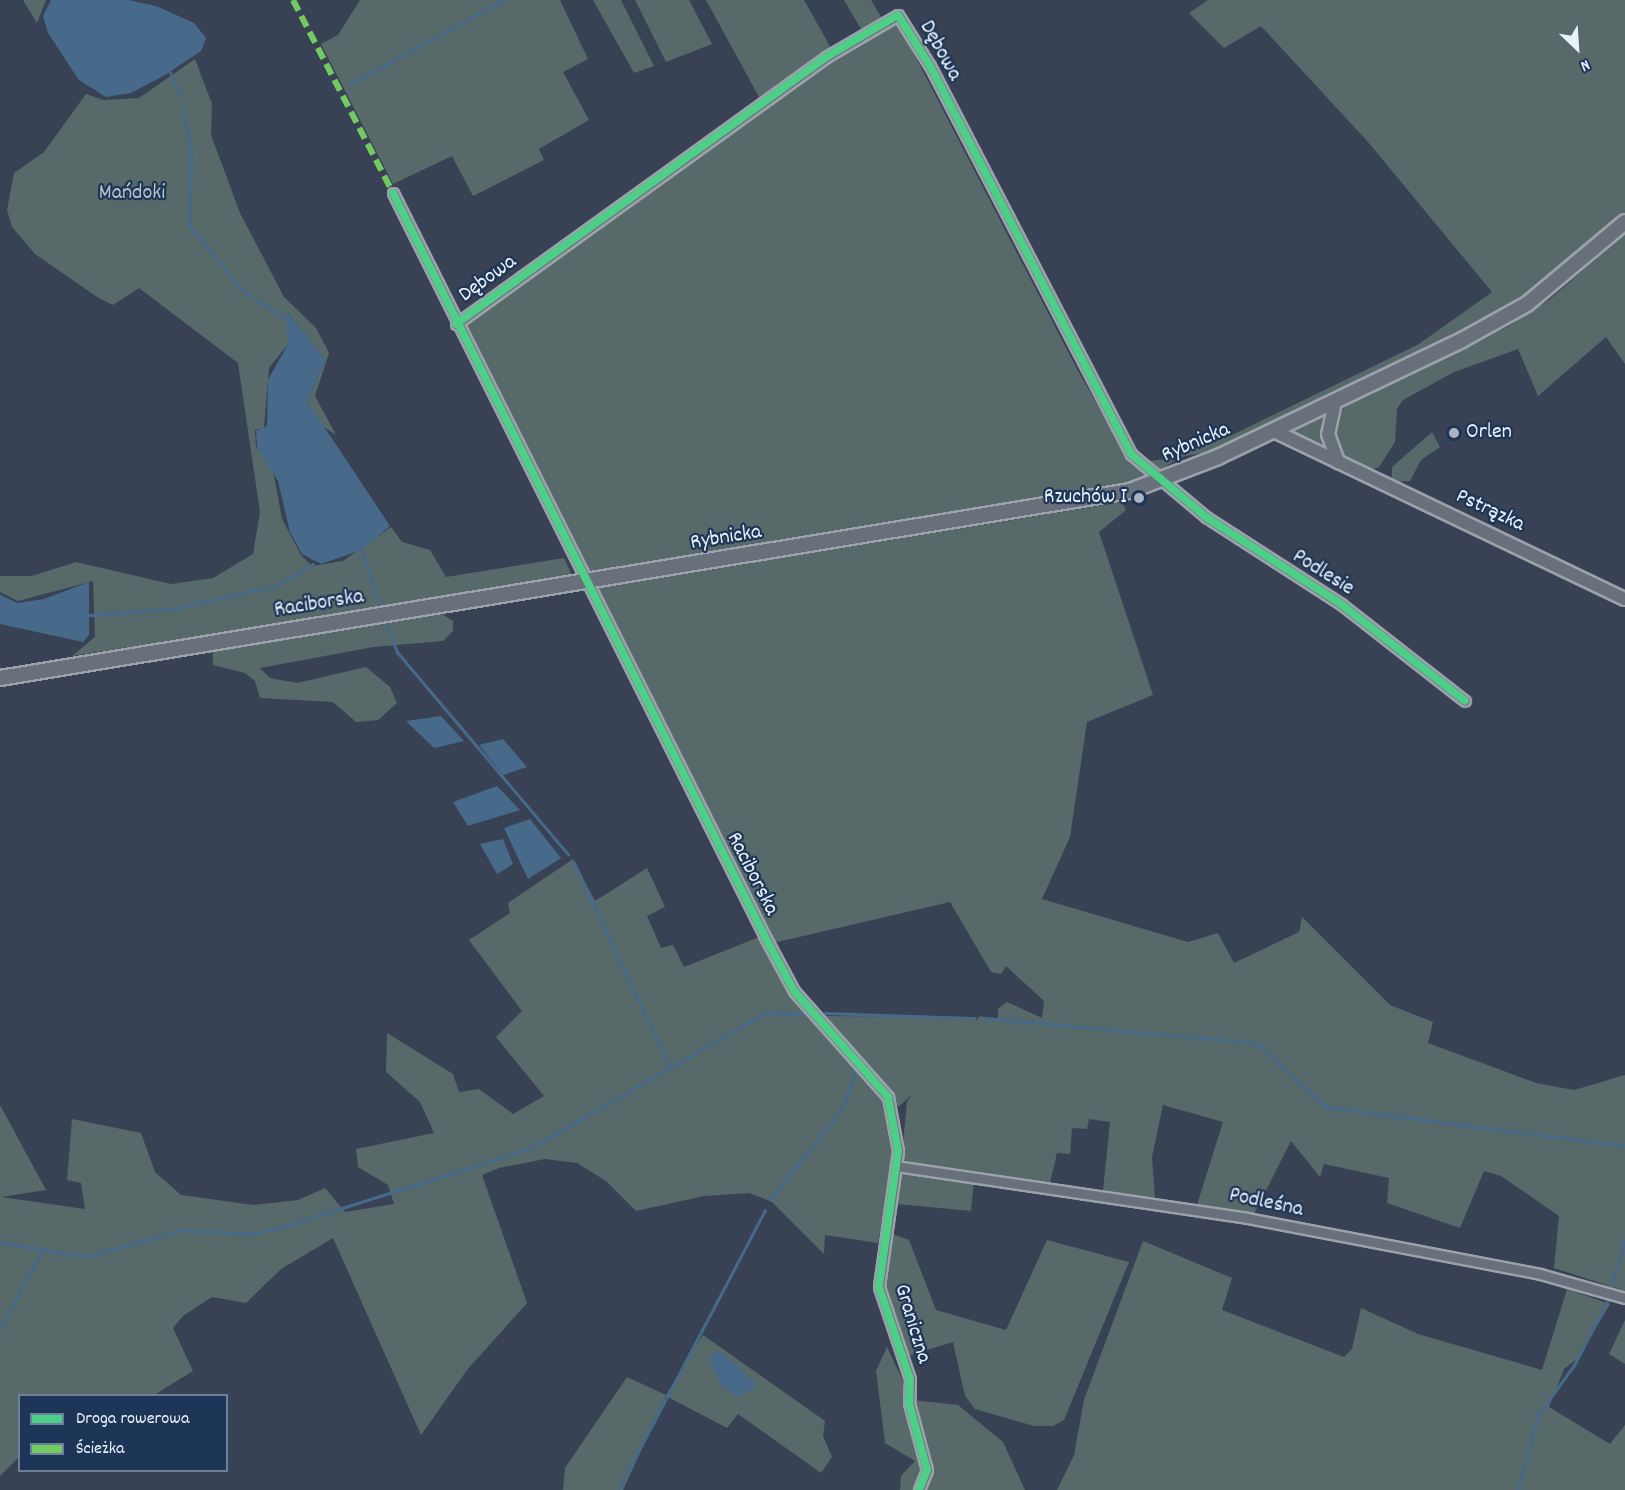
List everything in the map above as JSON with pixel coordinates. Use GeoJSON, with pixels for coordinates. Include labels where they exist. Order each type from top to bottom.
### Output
{"type":"FeatureCollection","features":[{"type":"Feature","properties":{"kind":"main road","name":"Rybnicka"},"geometry":{"type":"LineString","coordinates":[[586,581],[995,517],[1158,482],[1274,432],[1527,304],[1625,222]]}},
{"type":"Feature","properties":{"kind":"main road"},"geometry":{"type":"LineString","coordinates":[[1335,402],[1328,434],[1338,462]]}},
{"type":"Feature","properties":{"kind":"main road","name":"Pstrązka"},"geometry":{"type":"LineString","coordinates":[[1274,432],[1625,598]]}},
{"type":"Feature","properties":{"kind":"main road","name":"Raciborska"},"geometry":{"type":"LineString","coordinates":[[0,678],[586,581]]}},
{"type":"Feature","properties":{"kind":"street","name":"Dębowa"},"geometry":{"type":"LineString","coordinates":[[456,324],[826,57],[883,18],[898,15],[930,66],[1118,435],[1158,482]]}},
{"type":"Feature","properties":{"kind":"street"},"geometry":{"type":"LineString","coordinates":[[393,193],[456,324],[586,581]]}},
{"type":"Feature","properties":{"kind":"street","name":"Podlesie"},"geometry":{"type":"LineString","coordinates":[[1158,482],[1341,604],[1465,701]]}},
{"type":"Feature","properties":{"kind":"street","name":"Raciborska"},"geometry":{"type":"LineString","coordinates":[[586,581],[794,991],[888,1097],[894,1113],[896,1166]]}},
{"type":"Feature","properties":{"kind":"street","name":"Podleśna"},"geometry":{"type":"LineString","coordinates":[[896,1166],[1247,1218],[1379,1247],[1540,1274],[1625,1298]]}},
{"type":"Feature","properties":{"kind":"street","name":"Graniczna"},"geometry":{"type":"LineString","coordinates":[[896,1166],[879,1287],[910,1379],[909,1403],[927,1470],[919,1490]]}},
{"type":"Feature","properties":{"kind":"green space"},"geometry":{"type":"Polygon","coordinates":[[[23,0],[46,0],[37,23],[23,0]]]}},
{"type":"Feature","properties":{"kind":"green space"},"geometry":{"type":"Polygon","coordinates":[[[360,0],[560,0],[588,59],[563,72],[589,120],[539,149],[544,160],[473,196],[452,156],[393,184],[321,44],[338,35],[360,0]]]}},
{"type":"Feature","properties":{"kind":"green space"},"geometry":{"type":"Polygon","coordinates":[[[593,0],[621,0],[654,66],[634,73],[593,0]]]}},
{"type":"Feature","properties":{"kind":"green space"},"geometry":{"type":"Polygon","coordinates":[[[635,0],[689,0],[712,44],[666,62],[635,0]]]}},
{"type":"Feature","properties":{"kind":"green space"},"geometry":{"type":"Polygon","coordinates":[[[706,0],[804,0],[836,57],[865,36],[844,0],[871,0],[884,22],[898,23],[1078,371],[1131,463],[1167,459],[1232,435],[1419,344],[1492,292],[1368,142],[1261,26],[1224,48],[1189,13],[1208,0],[1625,0],[1625,215],[1498,315],[1224,449],[1181,457],[1144,480],[995,511],[589,578],[459,328],[765,108],[706,0]]]}},
{"type":"Feature","properties":{"kind":"green space","name":"Mańdoki"},"geometry":{"type":"Polygon","coordinates":[[[195,59],[212,104],[211,135],[240,213],[284,297],[316,328],[329,353],[315,396],[336,435],[318,423],[307,401],[325,360],[288,312],[288,344],[269,368],[264,428],[255,430],[256,447],[272,465],[282,519],[301,555],[312,566],[343,561],[391,527],[402,542],[430,550],[446,577],[564,558],[571,573],[567,580],[72,656],[95,637],[93,581],[18,601],[0,592],[0,576],[32,576],[76,562],[171,584],[213,578],[253,554],[260,512],[238,363],[139,288],[113,305],[97,297],[35,254],[12,227],[7,210],[14,173],[44,152],[86,94],[103,100],[139,98],[195,59]]]}},
{"type":"Feature","properties":{"kind":"green space"},"geometry":{"type":"Polygon","coordinates":[[[1625,234],[1625,364],[1606,337],[1538,396],[1518,349],[1454,372],[1403,400],[1397,409],[1395,442],[1379,467],[1369,471],[1345,459],[1334,428],[1344,406],[1507,327],[1549,300],[1625,234]]]}},
{"type":"Feature","properties":{"kind":"green space"},"geometry":{"type":"Polygon","coordinates":[[[1324,414],[1324,440],[1327,451],[1291,430],[1324,414]]]}},
{"type":"Feature","properties":{"kind":"green space"},"geometry":{"type":"Polygon","coordinates":[[[1432,432],[1440,447],[1421,460],[1410,481],[1392,482],[1392,467],[1432,432]]]}},
{"type":"Feature","properties":{"kind":"green space"},"geometry":{"type":"Polygon","coordinates":[[[1122,502],[1126,510],[1099,532],[1153,695],[1087,722],[1070,837],[1042,899],[1188,942],[1218,933],[1234,963],[1299,932],[1302,917],[1390,1005],[1433,1022],[1428,1043],[1536,1083],[1574,1090],[1625,1075],[1625,1291],[1554,1268],[1559,1216],[1501,1176],[1484,1171],[1460,1228],[1387,1203],[1389,1178],[1324,1164],[1320,1177],[1291,1141],[1254,1214],[1197,1205],[1223,1122],[1163,1105],[1152,1157],[1155,1199],[1103,1190],[1110,1122],[1089,1119],[1087,1129],[1072,1128],[1070,1154],[1057,1153],[1049,1187],[974,1181],[971,1211],[897,1204],[907,1102],[912,1095],[898,1107],[883,1081],[823,1016],[977,1017],[975,1022],[980,1016],[998,1020],[998,1009],[1007,1002],[1042,1018],[1044,1001],[1006,966],[1001,974],[991,972],[950,902],[773,943],[597,588],[1122,502]]]}},
{"type":"Feature","properties":{"kind":"green space"},"geometry":{"type":"Polygon","coordinates":[[[431,607],[453,621],[453,631],[443,641],[373,647],[260,668],[270,678],[297,683],[366,667],[390,687],[397,703],[378,720],[356,722],[333,702],[260,698],[255,681],[245,673],[213,665],[212,643],[431,607]]]}},
{"type":"Feature","properties":{"kind":"green space"},"geometry":{"type":"Polygon","coordinates":[[[573,859],[595,901],[647,868],[665,907],[647,916],[661,948],[673,945],[684,967],[764,935],[794,991],[888,1097],[892,1170],[878,1243],[825,1235],[824,1254],[772,1202],[749,1193],[704,1196],[636,1211],[606,1181],[577,1163],[545,1159],[499,1168],[482,1175],[527,1303],[467,1370],[421,1435],[333,1238],[281,1269],[246,1303],[212,1297],[183,1316],[173,1328],[193,1371],[156,1394],[18,1394],[18,1458],[0,1476],[0,1105],[46,1190],[1,1197],[85,1209],[81,1183],[67,1180],[72,1119],[141,1133],[155,1172],[181,1195],[253,1205],[298,1200],[325,1188],[345,1212],[394,1204],[388,1185],[358,1167],[356,1149],[434,1133],[420,1102],[386,1072],[387,1033],[453,1074],[459,1092],[479,1089],[513,1114],[544,1096],[496,1037],[522,1011],[469,940],[510,913],[508,903],[573,859]]]}},
{"type":"Feature","properties":{"kind":"green space"},"geometry":{"type":"Polygon","coordinates":[[[892,1234],[909,1240],[936,1310],[1006,1330],[1047,1240],[1129,1262],[1064,1420],[1053,1426],[1034,1426],[975,1409],[965,1396],[953,1342],[908,1356],[884,1281],[892,1234]]]}},
{"type":"Feature","properties":{"kind":"green space"},"geometry":{"type":"Polygon","coordinates":[[[1143,1241],[1232,1278],[1222,1310],[1344,1357],[1352,1349],[1361,1308],[1418,1334],[1542,1370],[1567,1289],[1610,1304],[1578,1358],[1564,1369],[1549,1407],[1610,1444],[1625,1425],[1625,1490],[1057,1490],[1074,1455],[1084,1400],[1143,1241]]]}},
{"type":"Feature","properties":{"kind":"green space"},"geometry":{"type":"Polygon","coordinates":[[[1625,1320],[1625,1364],[1609,1354],[1625,1320]]]}},
{"type":"Feature","properties":{"kind":"green space"},"geometry":{"type":"Polygon","coordinates":[[[703,1335],[825,1421],[823,1436],[832,1457],[821,1473],[738,1414],[727,1428],[666,1396],[623,1490],[563,1490],[565,1468],[627,1377],[666,1395],[703,1335]]]}},
{"type":"Feature","properties":{"kind":"green space"},"geometry":{"type":"Polygon","coordinates":[[[887,1347],[912,1400],[958,1405],[1003,1442],[1025,1490],[900,1490],[901,1476],[915,1461],[885,1443],[876,1371],[887,1347]]]}},
{"type":"Feature","properties":{"kind":"water"},"geometry":{"type":"Polygon","coordinates":[[[51,0],[128,0],[156,6],[194,23],[206,38],[201,51],[165,75],[131,93],[106,97],[79,80],[48,33],[43,16],[51,0]]]}},
{"type":"Feature","properties":{"kind":"water"},"geometry":{"type":"Polygon","coordinates":[[[287,311],[325,360],[307,401],[390,526],[361,550],[321,564],[302,554],[290,532],[278,481],[257,447],[256,431],[267,426],[268,380],[288,344],[287,311]]]}},
{"type":"Feature","properties":{"kind":"water"},"geometry":{"type":"Polygon","coordinates":[[[89,582],[89,635],[83,642],[0,624],[0,595],[18,603],[44,599],[89,582]]]}},
{"type":"Feature","properties":{"kind":"water"},"geometry":{"type":"Polygon","coordinates":[[[441,716],[464,741],[434,748],[406,721],[441,716]]]}},
{"type":"Feature","properties":{"kind":"water"},"geometry":{"type":"Polygon","coordinates":[[[503,739],[527,767],[503,775],[479,745],[503,739]]]}},
{"type":"Feature","properties":{"kind":"water"},"geometry":{"type":"Polygon","coordinates":[[[497,786],[520,810],[468,826],[453,802],[497,786]]]}},
{"type":"Feature","properties":{"kind":"water"},"geometry":{"type":"Polygon","coordinates":[[[530,819],[561,858],[528,879],[504,828],[530,819]]]}},
{"type":"Feature","properties":{"kind":"water"},"geometry":{"type":"Polygon","coordinates":[[[503,839],[513,864],[497,874],[480,844],[503,839]]]}},
{"type":"Feature","properties":{"kind":"water"},"geometry":{"type":"Polygon","coordinates":[[[721,1352],[756,1383],[754,1390],[737,1396],[723,1387],[709,1361],[712,1353],[721,1352]]]}},
{"type":"Feature","properties":{"kind":"waterway"},"geometry":{"type":"LineString","coordinates":[[348,85],[504,0]]}},
{"type":"Feature","properties":{"kind":"waterway"},"geometry":{"type":"LineString","coordinates":[[170,72],[180,95]]}},
{"type":"Feature","properties":{"kind":"waterway"},"geometry":{"type":"LineString","coordinates":[[183,106],[191,153],[189,225],[242,290],[287,319]]}},
{"type":"Feature","properties":{"kind":"waterway"},"geometry":{"type":"LineString","coordinates":[[361,550],[381,607]]}},
{"type":"Feature","properties":{"kind":"waterway"},"geometry":{"type":"LineString","coordinates":[[89,615],[172,609],[275,586],[313,564]]}},
{"type":"Feature","properties":{"kind":"waterway"},"geometry":{"type":"LineString","coordinates":[[386,622],[397,652],[568,854]]}},
{"type":"Feature","properties":{"kind":"waterway"},"geometry":{"type":"LineString","coordinates":[[574,863],[669,1066]]}},
{"type":"Feature","properties":{"kind":"waterway"},"geometry":{"type":"LineString","coordinates":[[0,1242],[85,1257],[182,1230],[247,1234],[279,1228],[531,1148],[765,1013],[807,1014],[833,1042]]}},
{"type":"Feature","properties":{"kind":"waterway"},"geometry":{"type":"LineString","coordinates":[[825,1013],[971,1018]]}},
{"type":"Feature","properties":{"kind":"waterway"},"geometry":{"type":"LineString","coordinates":[[985,1018],[1256,1043],[1326,1107],[1625,1146]]}},
{"type":"Feature","properties":{"kind":"waterway"},"geometry":{"type":"LineString","coordinates":[[771,1198],[841,1110],[854,1076],[852,1062]]}},
{"type":"Feature","properties":{"kind":"waterway"},"geometry":{"type":"LineString","coordinates":[[618,1490],[765,1210]]}},
{"type":"Feature","properties":{"kind":"waterway"},"geometry":{"type":"LineString","coordinates":[[1610,1287],[1625,1240]]}},
{"type":"Feature","properties":{"kind":"waterway"},"geometry":{"type":"LineString","coordinates":[[0,1328],[42,1251]]}},
{"type":"Feature","properties":{"kind":"waterway"},"geometry":{"type":"LineString","coordinates":[[1518,1490],[1538,1415],[1574,1365],[1609,1298]]}},
{"type":"Feature","properties":{"kind":"marked path"},"geometry":{"type":"LineString","coordinates":[[293,0],[393,193]]}},
{"type":"Feature","properties":{"kind":"cycle path"},"geometry":{"type":"LineString","coordinates":[[456,324],[826,57],[898,15],[930,66],[1131,454],[1206,517],[1341,604],[1465,701]]}},
{"type":"Feature","properties":{"kind":"cycle path"},"geometry":{"type":"LineString","coordinates":[[393,193],[794,991],[888,1097],[898,1151],[879,1287],[910,1379],[909,1403],[927,1470],[919,1490]]}},
{"type":"Feature","properties":{"kind":"place","name":"Orlen"},"geometry":{"type":"Point","coordinates":[1454,433]}},
{"type":"Feature","properties":{"kind":"place","name":"Rzuchów I"},"geometry":{"type":"Point","coordinates":[1139,498]}}]}
